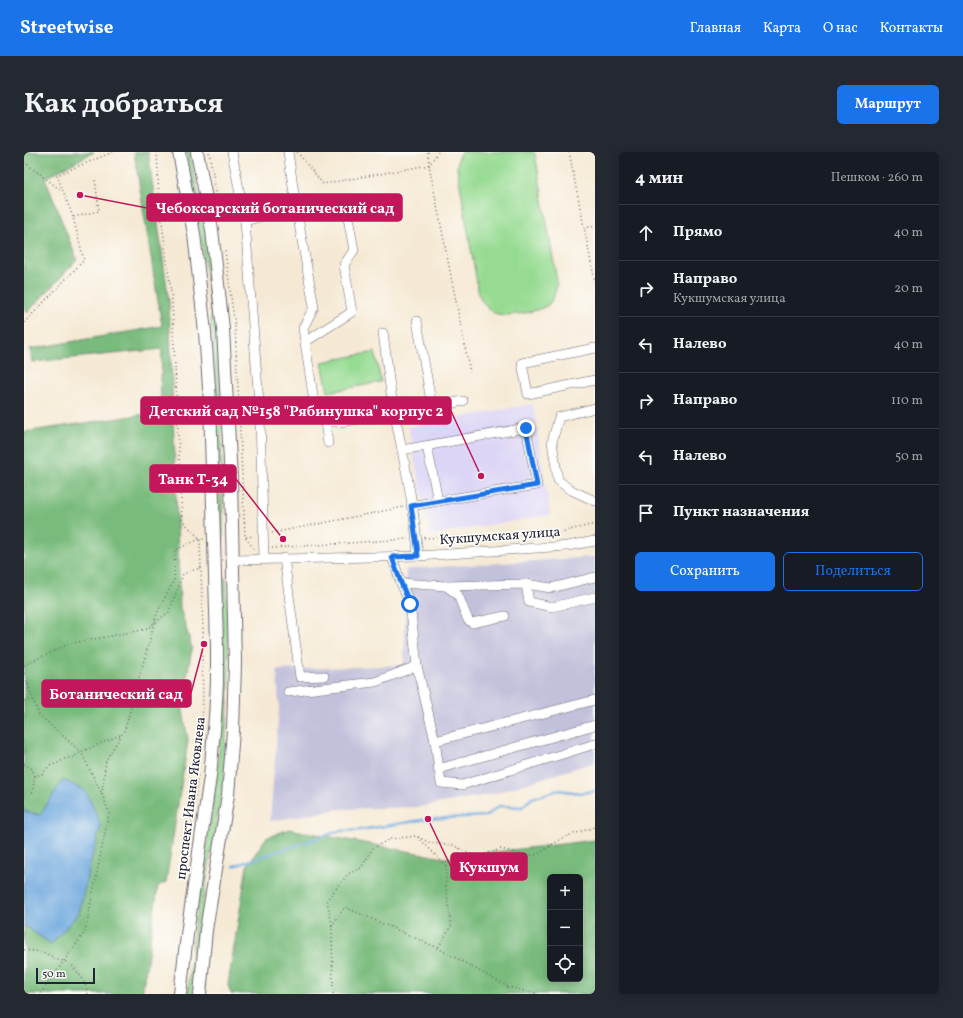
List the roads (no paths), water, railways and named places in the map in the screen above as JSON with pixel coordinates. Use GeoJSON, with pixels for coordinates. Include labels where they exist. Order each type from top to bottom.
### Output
{"type":"FeatureCollection","features":[{"type":"Feature","properties":{"kind":"main road","name":"проспект Ивана Яковлева"},"geometry":{"type":"LineString","coordinates":[[179,152],[194,234],[205,332],[210,401],[217,644],[215,718],[210,777],[188,926],[180,994]]}},
{"type":"Feature","properties":{"kind":"main road"},"geometry":{"type":"LineString","coordinates":[[197,152],[212,230],[223,329],[231,480],[235,662],[233,731],[228,794],[206,930],[200,994]]}},
{"type":"Feature","properties":{"kind":"main road","name":"Кукшумская улица"},"geometry":{"type":"LineString","coordinates":[[214,561],[233,560]]}},
{"type":"Feature","properties":{"kind":"street"},"geometry":{"type":"LineString","coordinates":[[232,152],[245,221],[260,416],[264,559]]}},
{"type":"Feature","properties":{"kind":"street"},"geometry":{"type":"LineString","coordinates":[[288,152],[296,207],[314,307],[303,328],[315,409],[325,422],[328,443]]}},
{"type":"Feature","properties":{"kind":"street"},"geometry":{"type":"LineString","coordinates":[[245,221],[296,207],[345,202],[354,250],[344,265],[352,312],[305,342]]}},
{"type":"Feature","properties":{"kind":"street"},"geometry":{"type":"LineString","coordinates":[[417,321],[432,407]]}},
{"type":"Feature","properties":{"kind":"street"},"geometry":{"type":"LineString","coordinates":[[383,333],[394,414],[402,450],[418,556]]}},
{"type":"Feature","properties":{"kind":"street"},"geometry":{"type":"LineString","coordinates":[[595,348],[522,363],[528,394],[595,380]]}},
{"type":"Feature","properties":{"kind":"street"},"geometry":{"type":"LineString","coordinates":[[325,422],[339,422],[394,414],[463,401]]}},
{"type":"Feature","properties":{"kind":"street"},"geometry":{"type":"LineString","coordinates":[[595,408],[559,417],[552,442],[558,480],[569,489],[595,501]]}},
{"type":"Feature","properties":{"kind":"street"},"geometry":{"type":"LineString","coordinates":[[260,416],[315,409]]}},
{"type":"Feature","properties":{"kind":"street"},"geometry":{"type":"LineString","coordinates":[[402,450],[526,428],[537,485],[411,506]]}},
{"type":"Feature","properties":{"kind":"street"},"geometry":{"type":"LineString","coordinates":[[427,446],[438,501]]}},
{"type":"Feature","properties":{"kind":"street","name":"Кукшумская улица"},"geometry":{"type":"LineString","coordinates":[[233,560],[418,556],[567,546],[595,541]]}},
{"type":"Feature","properties":{"kind":"street"},"geometry":{"type":"LineString","coordinates":[[392,557],[410,604],[417,666],[435,741],[441,783],[462,785],[595,744]]}},
{"type":"Feature","properties":{"kind":"street"},"geometry":{"type":"LineString","coordinates":[[284,558],[300,677],[324,676]]}},
{"type":"Feature","properties":{"kind":"street"},"geometry":{"type":"LineString","coordinates":[[401,583],[446,586],[526,584],[551,588],[595,577]]}},
{"type":"Feature","properties":{"kind":"street"},"geometry":{"type":"LineString","coordinates":[[526,584],[529,602],[552,607],[595,597]]}},
{"type":"Feature","properties":{"kind":"street"},"geometry":{"type":"LineString","coordinates":[[446,586],[458,595],[468,620],[472,623],[505,616]]}},
{"type":"Feature","properties":{"kind":"street"},"geometry":{"type":"LineString","coordinates":[[288,692],[375,682],[417,666]]}},
{"type":"Feature","properties":{"kind":"street"},"geometry":{"type":"LineString","coordinates":[[435,741],[595,700]]}},
{"type":"Feature","properties":{"kind":"street"},"geometry":{"type":"LineString","coordinates":[[438,769],[595,725]]}},
{"type":"Feature","properties":{"kind":"water"},"geometry":{"type":"Polygon","coordinates":[[[63,780],[86,791],[101,825],[88,872],[79,913],[51,944],[24,925],[24,811],[40,815],[63,780]]]}},
{"type":"Feature","properties":{"kind":"waterway"},"geometry":{"type":"LineString","coordinates":[[234,866],[339,831],[360,830],[428,819],[486,816],[499,806],[522,807],[532,798],[558,790],[580,793],[595,791]]}},
{"type":"Feature","properties":{"kind":"place","name":"Чебоксарский ботанический сад"},"geometry":{"type":"Point","coordinates":[80,195]}},
{"type":"Feature","properties":{"kind":"place","name":"Детский сад №158 \"Рябинушка\" корпус 2"},"geometry":{"type":"Point","coordinates":[481,476]}},
{"type":"Feature","properties":{"kind":"place","name":"Танк Т-34"},"geometry":{"type":"Point","coordinates":[283,539]}},
{"type":"Feature","properties":{"kind":"place","name":"Ботанический сад"},"geometry":{"type":"Point","coordinates":[204,644]}},
{"type":"Feature","properties":{"kind":"place","name":"Кукшум"},"geometry":{"type":"Point","coordinates":[428,819]}}]}
